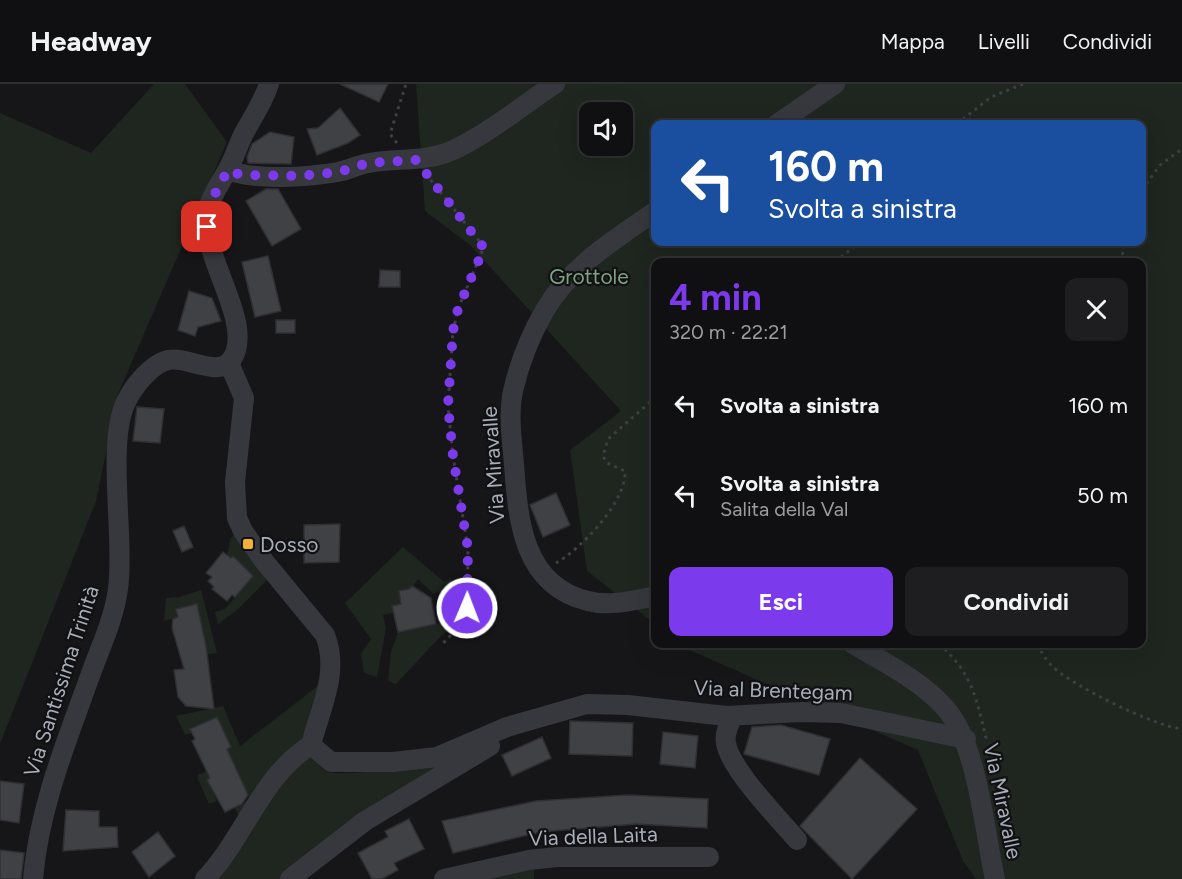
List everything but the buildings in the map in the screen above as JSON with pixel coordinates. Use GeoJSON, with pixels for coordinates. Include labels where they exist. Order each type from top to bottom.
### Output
{"type":"FeatureCollection","features":[{"type":"Feature","properties":{"kind":"street"},"geometry":{"type":"LineString","coordinates":[[205,879],[222,862],[277,772],[295,755],[311,746],[330,683],[329,647],[325,635],[247,539],[237,518],[235,482],[244,398],[229,363],[236,350],[237,335],[207,227],[210,203],[269,84]]}},
{"type":"Feature","properties":{"kind":"street"},"geometry":{"type":"LineString","coordinates":[[230,166],[241,175],[300,176],[339,172],[368,163],[416,160],[447,152],[472,139],[555,84]]}},
{"type":"Feature","properties":{"kind":"street"},"geometry":{"type":"LineString","coordinates":[[783,120],[835,84]]}},
{"type":"Feature","properties":{"kind":"street","name":"Via Miravalle"},"geometry":{"type":"LineString","coordinates":[[651,215],[575,270],[543,312],[513,392],[511,422],[520,525],[526,549],[538,567],[569,594],[588,601],[617,603],[651,597]]}},
{"type":"Feature","properties":{"kind":"street","name":"Via Santissima Trinità"},"geometry":{"type":"LineString","coordinates":[[33,879],[38,842],[50,790],[106,632],[118,590],[121,538],[118,446],[120,421],[126,402],[147,374],[169,360],[216,369],[229,363]]}},
{"type":"Feature","properties":{"kind":"street","name":"Via Miravalle"},"geometry":{"type":"LineString","coordinates":[[860,648],[917,683],[947,709],[966,739],[995,879]]}},
{"type":"Feature","properties":{"kind":"street","name":"Via al Brentegam"},"geometry":{"type":"LineString","coordinates":[[311,746],[331,762],[393,762],[437,757],[507,727],[587,704],[733,716],[802,712],[841,713],[966,739]]}},
{"type":"Feature","properties":{"kind":"street"},"geometry":{"type":"LineString","coordinates":[[733,716],[725,742],[732,759],[797,840]]}},
{"type":"Feature","properties":{"kind":"street","name":"Via al Brentegam"},"geometry":{"type":"LineString","coordinates":[[290,879],[364,821],[497,741],[507,727]]}},
{"type":"Feature","properties":{"kind":"street","name":"Via della Laita"},"geometry":{"type":"LineString","coordinates":[[444,879],[529,860],[710,857]]}},
{"type":"Feature","properties":{"kind":"path"},"geometry":{"type":"LineString","coordinates":[[390,134],[406,84]]}},
{"type":"Feature","properties":{"kind":"path"},"geometry":{"type":"LineString","coordinates":[[962,120],[991,97],[1023,84]]}},
{"type":"Feature","properties":{"kind":"path"},"geometry":{"type":"LineString","coordinates":[[1146,184],[1160,165],[1182,149]]}},
{"type":"Feature","properties":{"kind":"path"},"geometry":{"type":"LineString","coordinates":[[416,160],[484,248],[458,309],[453,331],[448,405],[453,456],[468,549],[467,608],[465,621],[442,644]]}},
{"type":"Feature","properties":{"kind":"path"},"geometry":{"type":"LineString","coordinates":[[840,258],[855,246]]}},
{"type":"Feature","properties":{"kind":"path"},"geometry":{"type":"LineString","coordinates":[[538,567],[568,556],[618,499],[625,480],[625,471],[607,463],[603,456],[608,439],[651,401]]}},
{"type":"Feature","properties":{"kind":"path"},"geometry":{"type":"LineString","coordinates":[[944,648],[952,655],[973,686],[986,738],[972,764]]}},
{"type":"Feature","properties":{"kind":"path"},"geometry":{"type":"LineString","coordinates":[[1039,648],[1041,654],[1054,669],[1095,693],[1151,722],[1182,729]]}},
{"type":"Feature","properties":{"kind":"green space"},"geometry":{"type":"Polygon","coordinates":[[[154,84],[185,84],[227,142],[118,394],[96,501],[0,744],[0,113],[91,153],[154,84]]]}},
{"type":"Feature","properties":{"kind":"green space","name":"Grottole"},"geometry":{"type":"Polygon","coordinates":[[[416,84],[1182,84],[1182,879],[976,879],[963,861],[918,750],[686,648],[1146,648],[1146,258],[651,258],[651,621],[587,571],[570,450],[621,411],[470,245],[425,211],[416,84]]]}},
{"type":"Feature","properties":{"kind":"green space"},"geometry":{"type":"Polygon","coordinates":[[[235,535],[269,578],[236,611],[218,624],[215,612],[225,609],[253,576],[233,556],[231,558],[227,555],[231,537],[235,535]]]}},
{"type":"Feature","properties":{"kind":"green space"},"geometry":{"type":"Polygon","coordinates":[[[403,547],[444,582],[451,578],[461,616],[457,624],[440,637],[396,684],[388,681],[391,652],[398,632],[447,622],[438,591],[434,594],[418,579],[401,604],[392,606],[393,613],[383,615],[386,628],[377,677],[364,673],[361,654],[371,639],[345,603],[403,547]]]}},
{"type":"Feature","properties":{"kind":"green space"},"geometry":{"type":"Polygon","coordinates":[[[201,590],[217,653],[180,658],[179,653],[205,646],[197,604],[176,609],[178,617],[164,621],[166,598],[180,597],[201,590]]]}},
{"type":"Feature","properties":{"kind":"green space"},"geometry":{"type":"Polygon","coordinates":[[[323,682],[300,745],[240,818],[235,808],[250,799],[235,766],[207,780],[217,801],[209,804],[198,779],[198,775],[214,767],[206,722],[191,729],[192,733],[185,735],[176,716],[223,706],[240,746],[323,682]]]}},
{"type":"Feature","properties":{"kind":"green space"},"geometry":{"type":"Polygon","coordinates":[[[308,757],[324,770],[336,773],[367,772],[449,760],[282,879],[215,879],[272,791],[308,757]]]}},
{"type":"Feature","properties":{"kind":"green space"},"geometry":{"type":"Polygon","coordinates":[[[534,865],[534,879],[473,879],[534,865]]]}},
{"type":"Feature","properties":{"kind":"place","name":"Dosso"},"geometry":{"type":"Point","coordinates":[248,544]}},
{"type":"Feature","properties":{"kind":"route"},"geometry":{"type":"LineString","coordinates":[[207,227],[210,203],[228,170],[241,175],[300,176],[339,172],[368,163],[416,160],[484,248],[458,309],[453,331],[448,405],[453,456],[468,549],[467,608]]}}]}
